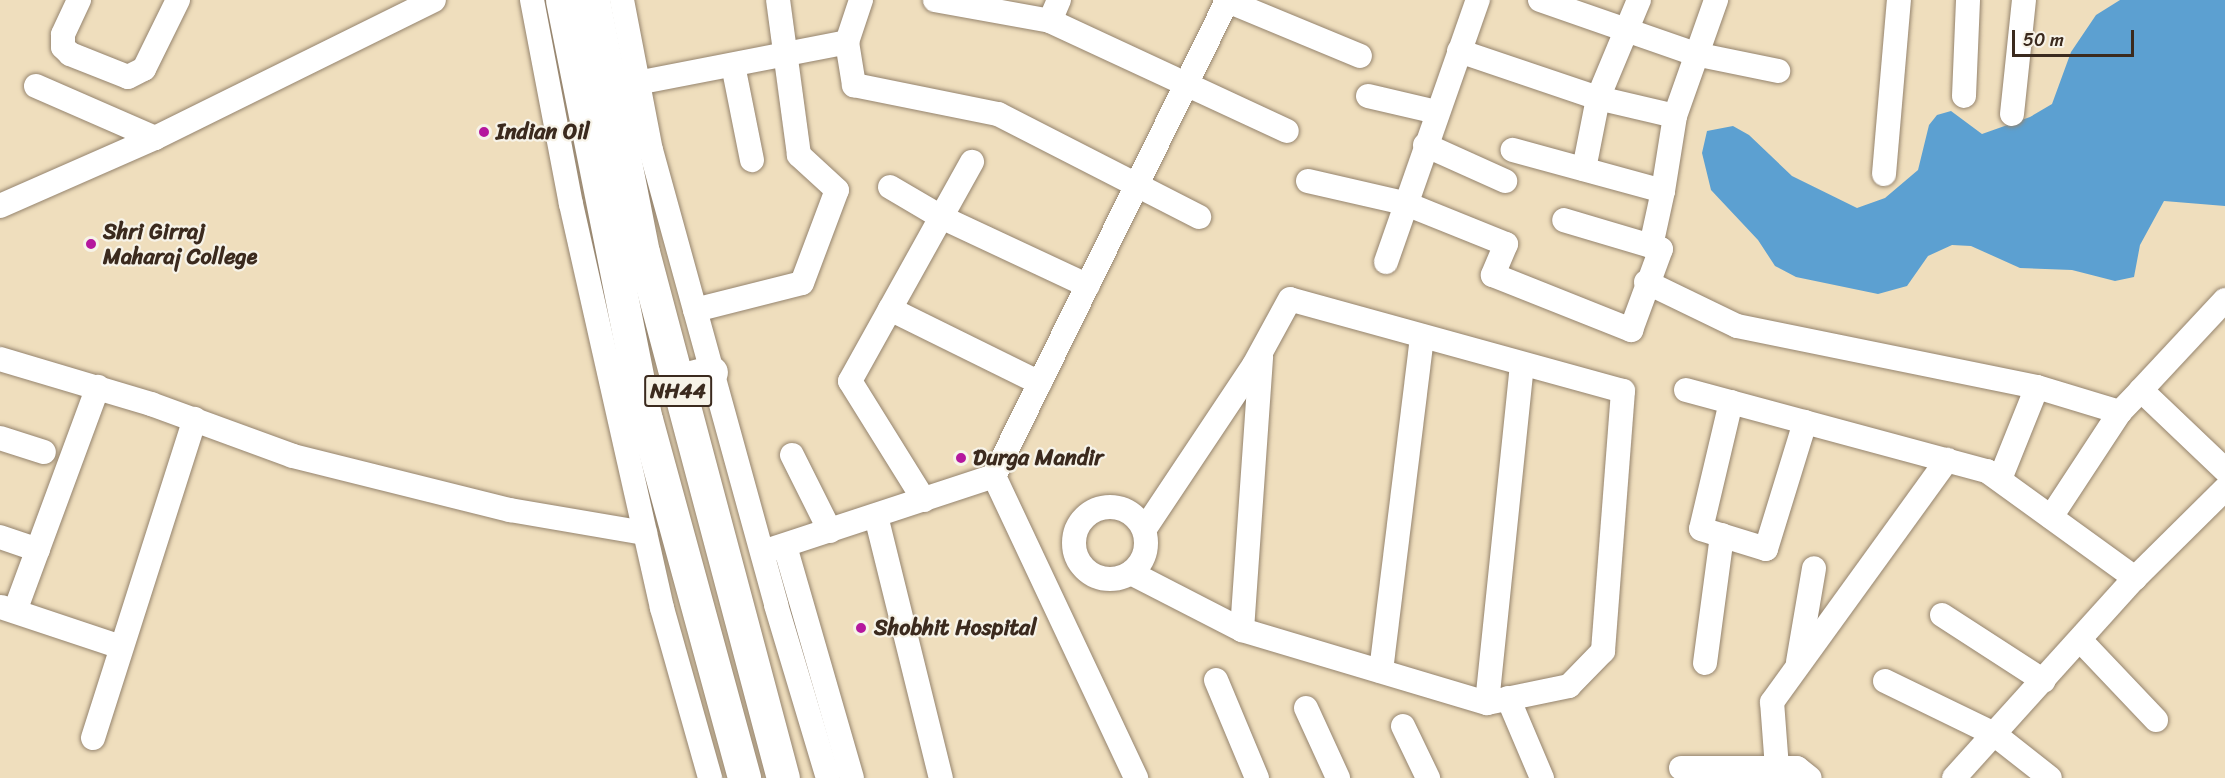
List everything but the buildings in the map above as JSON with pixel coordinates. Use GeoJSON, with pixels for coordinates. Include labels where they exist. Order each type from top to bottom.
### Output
{"type":"FeatureCollection","features":[{"type":"Feature","properties":{"kind":"highway","name":"NH44"},"geometry":{"type":"LineString","coordinates":[[562,0],[633,421],[744,778]]}},
{"type":"Feature","properties":{"kind":"highway","name":"NH44"},"geometry":{"type":"LineString","coordinates":[[593,0],[643,252],[675,381],[783,778]]}},
{"type":"Feature","properties":{"kind":"highway"},"geometry":{"type":"LineString","coordinates":[[675,381],[711,372]]}},
{"type":"Feature","properties":{"kind":"street"},"geometry":{"type":"LineString","coordinates":[[79,0],[63,35],[63,46],[70,54],[128,77],[144,69],[178,0]]}},
{"type":"Feature","properties":{"kind":"street"},"geometry":{"type":"LineString","coordinates":[[0,206],[155,138],[434,0]]}},
{"type":"Feature","properties":{"kind":"street"},"geometry":{"type":"LineString","coordinates":[[532,0],[572,204],[633,421],[645,533],[710,778]]}},
{"type":"Feature","properties":{"kind":"street"},"geometry":{"type":"LineString","coordinates":[[622,0],[651,150],[711,372],[852,778]]}},
{"type":"Feature","properties":{"kind":"street"},"geometry":{"type":"LineString","coordinates":[[695,310],[802,283],[837,190],[799,155],[787,53],[778,0]]}},
{"type":"Feature","properties":{"kind":"street"},"geometry":{"type":"LineString","coordinates":[[861,0],[847,42],[854,85],[998,114],[1199,217]]}},
{"type":"Feature","properties":{"kind":"street"},"geometry":{"type":"LineString","coordinates":[[935,0],[1054,11],[1187,85],[1287,131]]}},
{"type":"Feature","properties":{"kind":"street"},"geometry":{"type":"LineString","coordinates":[[774,549],[994,476],[1187,85],[1226,0],[1360,56]]}},
{"type":"Feature","properties":{"kind":"street"},"geometry":{"type":"LineString","coordinates":[[1386,262],[1404,203],[1478,0]]}},
{"type":"Feature","properties":{"kind":"street"},"geometry":{"type":"LineString","coordinates":[[1540,0],[1628,33],[1695,54],[1778,71]]}},
{"type":"Feature","properties":{"kind":"street"},"geometry":{"type":"LineString","coordinates":[[1584,169],[1598,98],[1628,33],[1639,0]]}},
{"type":"Feature","properties":{"kind":"street"},"geometry":{"type":"LineString","coordinates":[[1651,246],[1663,191],[1675,116],[1695,54],[1716,0]]}},
{"type":"Feature","properties":{"kind":"street"},"geometry":{"type":"LineString","coordinates":[[1884,174],[1899,0]]}},
{"type":"Feature","properties":{"kind":"street"},"geometry":{"type":"LineString","coordinates":[[1964,96],[1968,0]]}},
{"type":"Feature","properties":{"kind":"street"},"geometry":{"type":"LineString","coordinates":[[2012,114],[2024,0]]}},
{"type":"Feature","properties":{"kind":"street"},"geometry":{"type":"LineString","coordinates":[[638,83],[847,42]]}},
{"type":"Feature","properties":{"kind":"street"},"geometry":{"type":"LineString","coordinates":[[1459,51],[1598,98],[1675,116]]}},
{"type":"Feature","properties":{"kind":"street"},"geometry":{"type":"LineString","coordinates":[[733,65],[752,160]]}},
{"type":"Feature","properties":{"kind":"street"},"geometry":{"type":"LineString","coordinates":[[36,86],[155,138]]}},
{"type":"Feature","properties":{"kind":"street"},"geometry":{"type":"LineString","coordinates":[[1368,96],[1437,112]]}},
{"type":"Feature","properties":{"kind":"street"},"geometry":{"type":"LineString","coordinates":[[1425,145],[1505,181]]}},
{"type":"Feature","properties":{"kind":"street"},"geometry":{"type":"LineString","coordinates":[[1513,150],[1663,191]]}},
{"type":"Feature","properties":{"kind":"street"},"geometry":{"type":"LineString","coordinates":[[924,500],[850,381],[972,162]]}},
{"type":"Feature","properties":{"kind":"street"},"geometry":{"type":"LineString","coordinates":[[1308,181],[1404,203],[1506,244],[1493,275],[1631,330],[1646,282],[1661,249],[1564,220]]}},
{"type":"Feature","properties":{"kind":"street"},"geometry":{"type":"LineString","coordinates":[[890,187],[941,217],[1088,286]]}},
{"type":"Feature","properties":{"kind":"street"},"geometry":{"type":"LineString","coordinates":[[1646,282],[1737,326],[2037,387],[2120,412]]}},
{"type":"Feature","properties":{"kind":"street"},"geometry":{"type":"LineString","coordinates":[[1131,573],[1242,630],[1381,671],[1497,700],[1569,686],[1603,651],[1623,391],[1522,365],[1290,299],[1262,352],[1144,530],[1143,559],[1131,573],[1111,579],[1093,575],[1074,550],[1076,529],[1088,514],[1107,507],[1124,509],[1144,530]]}},
{"type":"Feature","properties":{"kind":"street"},"geometry":{"type":"LineString","coordinates":[[2051,517],[2120,412],[2225,300]]}},
{"type":"Feature","properties":{"kind":"street"},"geometry":{"type":"LineString","coordinates":[[890,309],[1040,383]]}},
{"type":"Feature","properties":{"kind":"street"},"geometry":{"type":"LineString","coordinates":[[1381,671],[1422,336]]}},
{"type":"Feature","properties":{"kind":"street"},"geometry":{"type":"LineString","coordinates":[[1242,630],[1262,352]]}},
{"type":"Feature","properties":{"kind":"street"},"geometry":{"type":"LineString","coordinates":[[0,359],[98,387],[304,459],[510,510],[645,533]]}},
{"type":"Feature","properties":{"kind":"street"},"geometry":{"type":"LineString","coordinates":[[1522,365],[1497,700],[1542,778]]}},
{"type":"Feature","properties":{"kind":"street"},"geometry":{"type":"LineString","coordinates":[[98,387],[38,550],[8,609],[121,647]]}},
{"type":"Feature","properties":{"kind":"street"},"geometry":{"type":"LineString","coordinates":[[2000,479],[2037,387]]}},
{"type":"Feature","properties":{"kind":"street"},"geometry":{"type":"LineString","coordinates":[[1686,390],[1987,471],[2134,578]]}},
{"type":"Feature","properties":{"kind":"street"},"geometry":{"type":"LineString","coordinates":[[2141,390],[2225,470]]}},
{"type":"Feature","properties":{"kind":"street"},"geometry":{"type":"LineString","coordinates":[[1731,402],[1701,529],[1766,549],[1805,422]]}},
{"type":"Feature","properties":{"kind":"street"},"geometry":{"type":"LineString","coordinates":[[93,738],[195,419]]}},
{"type":"Feature","properties":{"kind":"street"},"geometry":{"type":"LineString","coordinates":[[0,438],[44,452]]}},
{"type":"Feature","properties":{"kind":"street"},"geometry":{"type":"LineString","coordinates":[[792,454],[830,531]]}},
{"type":"Feature","properties":{"kind":"street"},"geometry":{"type":"LineString","coordinates":[[1777,768],[1772,702],[1947,460]]}},
{"type":"Feature","properties":{"kind":"street"},"geometry":{"type":"LineString","coordinates":[[994,476],[1136,778]]}},
{"type":"Feature","properties":{"kind":"street"},"geometry":{"type":"LineString","coordinates":[[1954,778],[2081,640],[2134,578],[2225,489]]}},
{"type":"Feature","properties":{"kind":"street"},"geometry":{"type":"LineString","coordinates":[[876,516],[940,778]]}},
{"type":"Feature","properties":{"kind":"street"},"geometry":{"type":"LineString","coordinates":[[1705,663],[1722,535]]}},
{"type":"Feature","properties":{"kind":"street"},"geometry":{"type":"LineString","coordinates":[[0,537],[38,550]]}},
{"type":"Feature","properties":{"kind":"street"},"geometry":{"type":"LineString","coordinates":[[774,549],[828,778]]}},
{"type":"Feature","properties":{"kind":"street"},"geometry":{"type":"LineString","coordinates":[[1040,570],[1074,550]]}},
{"type":"Feature","properties":{"kind":"street"},"geometry":{"type":"LineString","coordinates":[[1797,668],[1814,568]]}},
{"type":"Feature","properties":{"kind":"street"},"geometry":{"type":"LineString","coordinates":[[1942,615],[2044,681]]}},
{"type":"Feature","properties":{"kind":"street"},"geometry":{"type":"LineString","coordinates":[[2081,640],[2156,720]]}},
{"type":"Feature","properties":{"kind":"street"},"geometry":{"type":"LineString","coordinates":[[1216,680],[1257,778]]}},
{"type":"Feature","properties":{"kind":"street"},"geometry":{"type":"LineString","coordinates":[[1885,681],[1994,734],[2050,778]]}},
{"type":"Feature","properties":{"kind":"street"},"geometry":{"type":"LineString","coordinates":[[1306,708],[1338,778]]}},
{"type":"Feature","properties":{"kind":"street"},"geometry":{"type":"LineString","coordinates":[[1403,726],[1428,778]]}},
{"type":"Feature","properties":{"kind":"street"},"geometry":{"type":"LineString","coordinates":[[1681,768],[1797,768],[1810,778]]}},
{"type":"Feature","properties":{"kind":"water"},"geometry":{"type":"Polygon","coordinates":[[[2120,0],[2225,0],[2225,206],[2164,201],[2140,245],[2134,277],[2115,281],[2072,270],[2020,268],[1971,246],[1952,245],[1928,256],[1907,286],[1878,294],[1796,277],[1775,266],[1758,240],[1711,190],[1702,153],[1707,131],[1733,126],[1749,135],[1792,176],[1857,208],[1885,198],[1918,170],[1929,125],[1937,115],[1951,111],[1982,134],[2030,117],[2052,104],[2071,52],[2096,15],[2120,0]]]}},
{"type":"Feature","properties":{"kind":"place","name":"Indian Oil"},"geometry":{"type":"Point","coordinates":[484,132]}},
{"type":"Feature","properties":{"kind":"place","name":"Shri Girraj Maharaj College"},"geometry":{"type":"Point","coordinates":[91,244]}},
{"type":"Feature","properties":{"kind":"place","name":"Durga Mandir"},"geometry":{"type":"Point","coordinates":[961,458]}},
{"type":"Feature","properties":{"kind":"place","name":"Shobhit Hospital"},"geometry":{"type":"Point","coordinates":[861,628]}}]}
